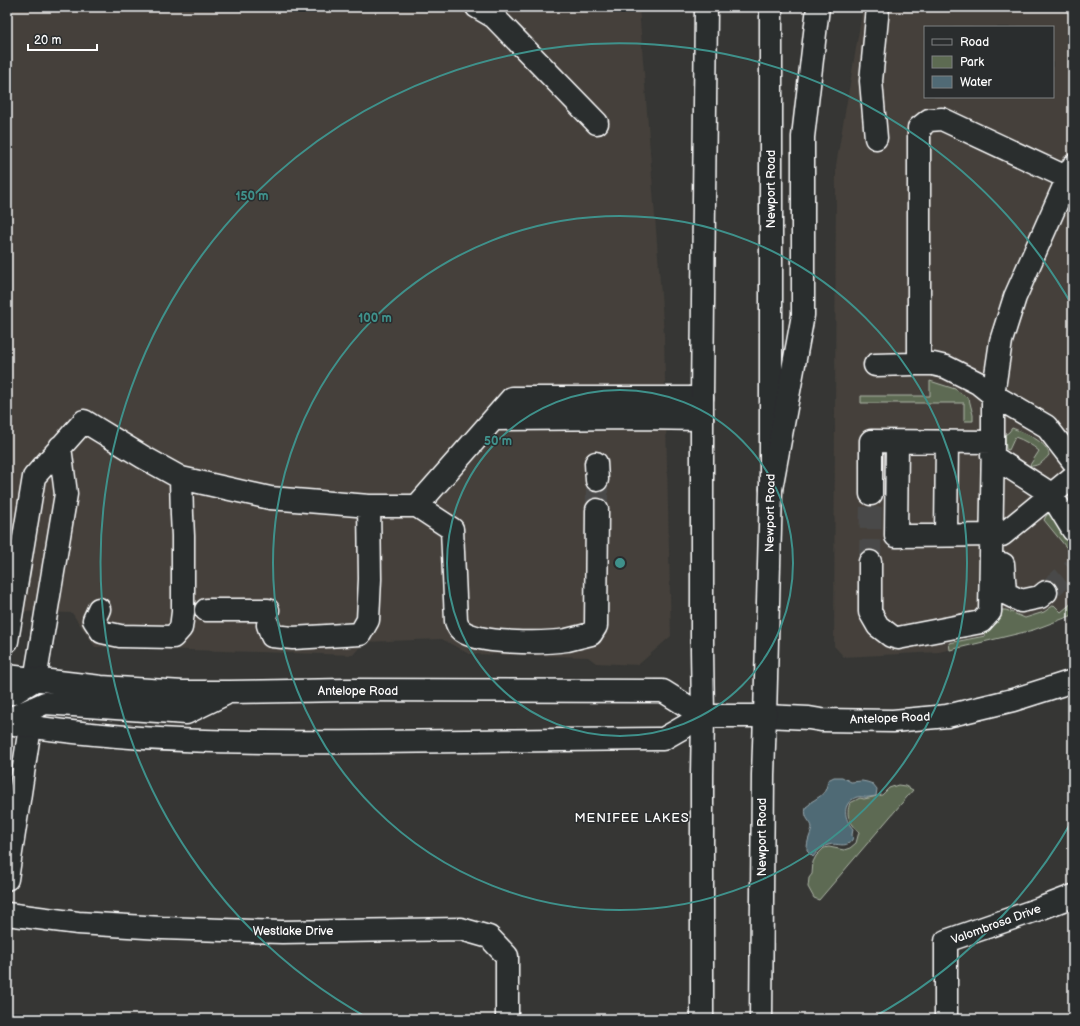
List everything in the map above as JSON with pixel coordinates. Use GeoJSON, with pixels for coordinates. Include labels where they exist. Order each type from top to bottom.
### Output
{"type":"FeatureCollection","features":[{"type":"Feature","properties":{"kind":"main road"},"geometry":{"type":"LineString","coordinates":[[477,7],[494,17],[598,123]]}},
{"type":"Feature","properties":{"kind":"main road"},"geometry":{"type":"LineString","coordinates":[[702,1019],[702,398],[706,7]]}},
{"type":"Feature","properties":{"kind":"main road","name":"Newport Road"},"geometry":{"type":"LineString","coordinates":[[761,1019],[762,775],[771,489],[770,7]]}},
{"type":"Feature","properties":{"kind":"main road"},"geometry":{"type":"LineString","coordinates":[[771,489],[803,315],[802,137],[818,7]]}},
{"type":"Feature","properties":{"kind":"main road"},"geometry":{"type":"LineString","coordinates":[[876,138],[871,81],[878,7]]}},
{"type":"Feature","properties":{"kind":"main road"},"geometry":{"type":"LineString","coordinates":[[919,364],[919,128],[929,120],[942,118],[1070,172],[1015,297],[1001,341],[993,395],[992,449],[997,535],[1004,593],[1021,601],[1040,597],[1046,592]]}},
{"type":"Feature","properties":{"kind":"main road"},"geometry":{"type":"LineString","coordinates":[[875,365],[933,364],[946,367],[978,383],[993,395],[1046,426],[1073,461]]}},
{"type":"Feature","properties":{"kind":"main road"},"geometry":{"type":"LineString","coordinates":[[417,506],[512,398],[702,398]]}},
{"type":"Feature","properties":{"kind":"main road"},"geometry":{"type":"LineString","coordinates":[[494,419],[702,419]]}},
{"type":"Feature","properties":{"kind":"main road"},"geometry":{"type":"LineString","coordinates":[[7,641],[34,477],[84,421],[181,478],[270,498],[369,506],[417,506],[452,529],[456,621],[461,630],[475,637],[495,641],[532,642],[566,640],[591,634],[596,626],[597,510]]}},
{"type":"Feature","properties":{"kind":"main road"},"geometry":{"type":"LineString","coordinates":[[871,494],[871,441],[947,442],[992,449],[1051,494],[1073,530]]}},
{"type":"Feature","properties":{"kind":"main road"},"geometry":{"type":"LineString","coordinates":[[897,442],[896,536],[997,535],[1073,477]]}},
{"type":"Feature","properties":{"kind":"main road"},"geometry":{"type":"LineString","coordinates":[[946,535],[947,442]]}},
{"type":"Feature","properties":{"kind":"main road"},"geometry":{"type":"LineString","coordinates":[[7,693],[14,693],[35,680],[66,494],[60,447]]}},
{"type":"Feature","properties":{"kind":"main road"},"geometry":{"type":"LineString","coordinates":[[99,609],[94,620],[102,632],[120,636],[173,637],[181,628],[183,612],[183,536],[181,478]]}},
{"type":"Feature","properties":{"kind":"main road"},"geometry":{"type":"LineString","coordinates":[[206,610],[268,617],[272,636],[293,638],[360,634],[368,620],[370,579],[369,506]]}},
{"type":"Feature","properties":{"kind":"main road"},"geometry":{"type":"LineString","coordinates":[[870,562],[870,612],[878,626],[891,636],[898,638],[981,622],[990,612],[997,535]]}},
{"type":"Feature","properties":{"kind":"main road","name":"Antelope Road"},"geometry":{"type":"LineString","coordinates":[[7,676],[101,687],[183,692],[347,690],[662,691],[703,716]]}},
{"type":"Feature","properties":{"kind":"main road","name":"Antelope Road"},"geometry":{"type":"LineString","coordinates":[[7,723],[128,738],[214,742],[663,739],[703,716],[765,716],[810,718],[821,720],[893,720],[947,716],[1013,700],[1073,681]]}},
{"type":"Feature","properties":{"kind":"main road"},"geometry":{"type":"LineString","coordinates":[[7,720],[45,703],[186,712],[229,692]]}},
{"type":"Feature","properties":{"kind":"main road"},"geometry":{"type":"LineString","coordinates":[[7,878],[30,727]]}},
{"type":"Feature","properties":{"kind":"main road","name":"Valombrosa Drive"},"geometry":{"type":"LineString","coordinates":[[946,1019],[946,941],[1073,896]]}},
{"type":"Feature","properties":{"kind":"main road","name":"Westlake Drive"},"geometry":{"type":"LineString","coordinates":[[7,914],[78,922],[186,929],[282,932],[460,929],[489,937],[507,956],[507,1019]]}},
{"type":"Feature","properties":{"kind":"shaded area"},"geometry":{"type":"Polygon","coordinates":[[[7,7],[639,7],[664,334],[671,636],[638,665],[596,663],[588,657],[469,654],[442,639],[364,642],[353,655],[95,647],[72,613],[7,611],[7,7]]]}},
{"type":"Feature","properties":{"kind":"shaded area"},"geometry":{"type":"Polygon","coordinates":[[[863,7],[1073,7],[1073,615],[1033,630],[939,652],[844,657],[834,646],[836,165],[863,7]]]}},
{"type":"Feature","properties":{"kind":"green space"},"geometry":{"type":"Polygon","coordinates":[[[930,381],[955,389],[969,399],[973,421],[964,421],[964,403],[861,403],[861,396],[930,396],[930,381]]]}},
{"type":"Feature","properties":{"kind":"green space"},"geometry":{"type":"Polygon","coordinates":[[[1012,428],[1040,442],[1048,450],[1049,455],[1041,463],[1031,466],[1030,465],[1039,451],[1031,445],[1015,437],[1009,450],[1006,449],[1005,435],[1012,428]]]}},
{"type":"Feature","properties":{"kind":"green space"},"geometry":{"type":"Polygon","coordinates":[[[1051,512],[1066,530],[1070,541],[1071,552],[1044,520],[1051,512]]]}},
{"type":"Feature","properties":{"kind":"green space"},"geometry":{"type":"Polygon","coordinates":[[[1073,602],[1073,615],[1033,630],[950,650],[949,643],[985,636],[984,630],[997,623],[1001,610],[1006,610],[1025,618],[1044,612],[1054,605],[1061,612],[1073,602]]]}},
{"type":"Feature","properties":{"kind":"green space"},"geometry":{"type":"Polygon","coordinates":[[[898,785],[905,786],[913,790],[819,900],[814,898],[808,887],[809,878],[812,874],[813,862],[816,856],[824,848],[829,847],[844,850],[850,848],[856,843],[859,832],[849,819],[848,812],[850,803],[860,798],[864,799],[882,795],[889,788],[898,785]]]}},
{"type":"Feature","properties":{"kind":"water"},"geometry":{"type":"Polygon","coordinates":[[[834,777],[842,777],[851,782],[862,781],[873,784],[877,789],[876,796],[857,797],[848,803],[846,807],[846,816],[853,829],[853,838],[851,842],[845,845],[832,844],[826,846],[819,850],[813,857],[807,851],[812,826],[806,815],[806,807],[823,794],[828,780],[834,777]]]}},
{"type":"Feature","properties":{"kind":"tunnel"},"geometry":{"type":"LineString","coordinates":[[597,480],[597,510]]}},
{"type":"Feature","properties":{"kind":"tunnel"},"geometry":{"type":"LineString","coordinates":[[870,562],[871,494]]}},
{"type":"Feature","properties":{"kind":"tunnel"},"geometry":{"type":"LineString","coordinates":[[1046,592],[1073,569]]}},
{"type":"Feature","properties":{"kind":"district","name":"MENIFEE LAKES"},"geometry":{"type":"Point","coordinates":[632,817]}}]}
